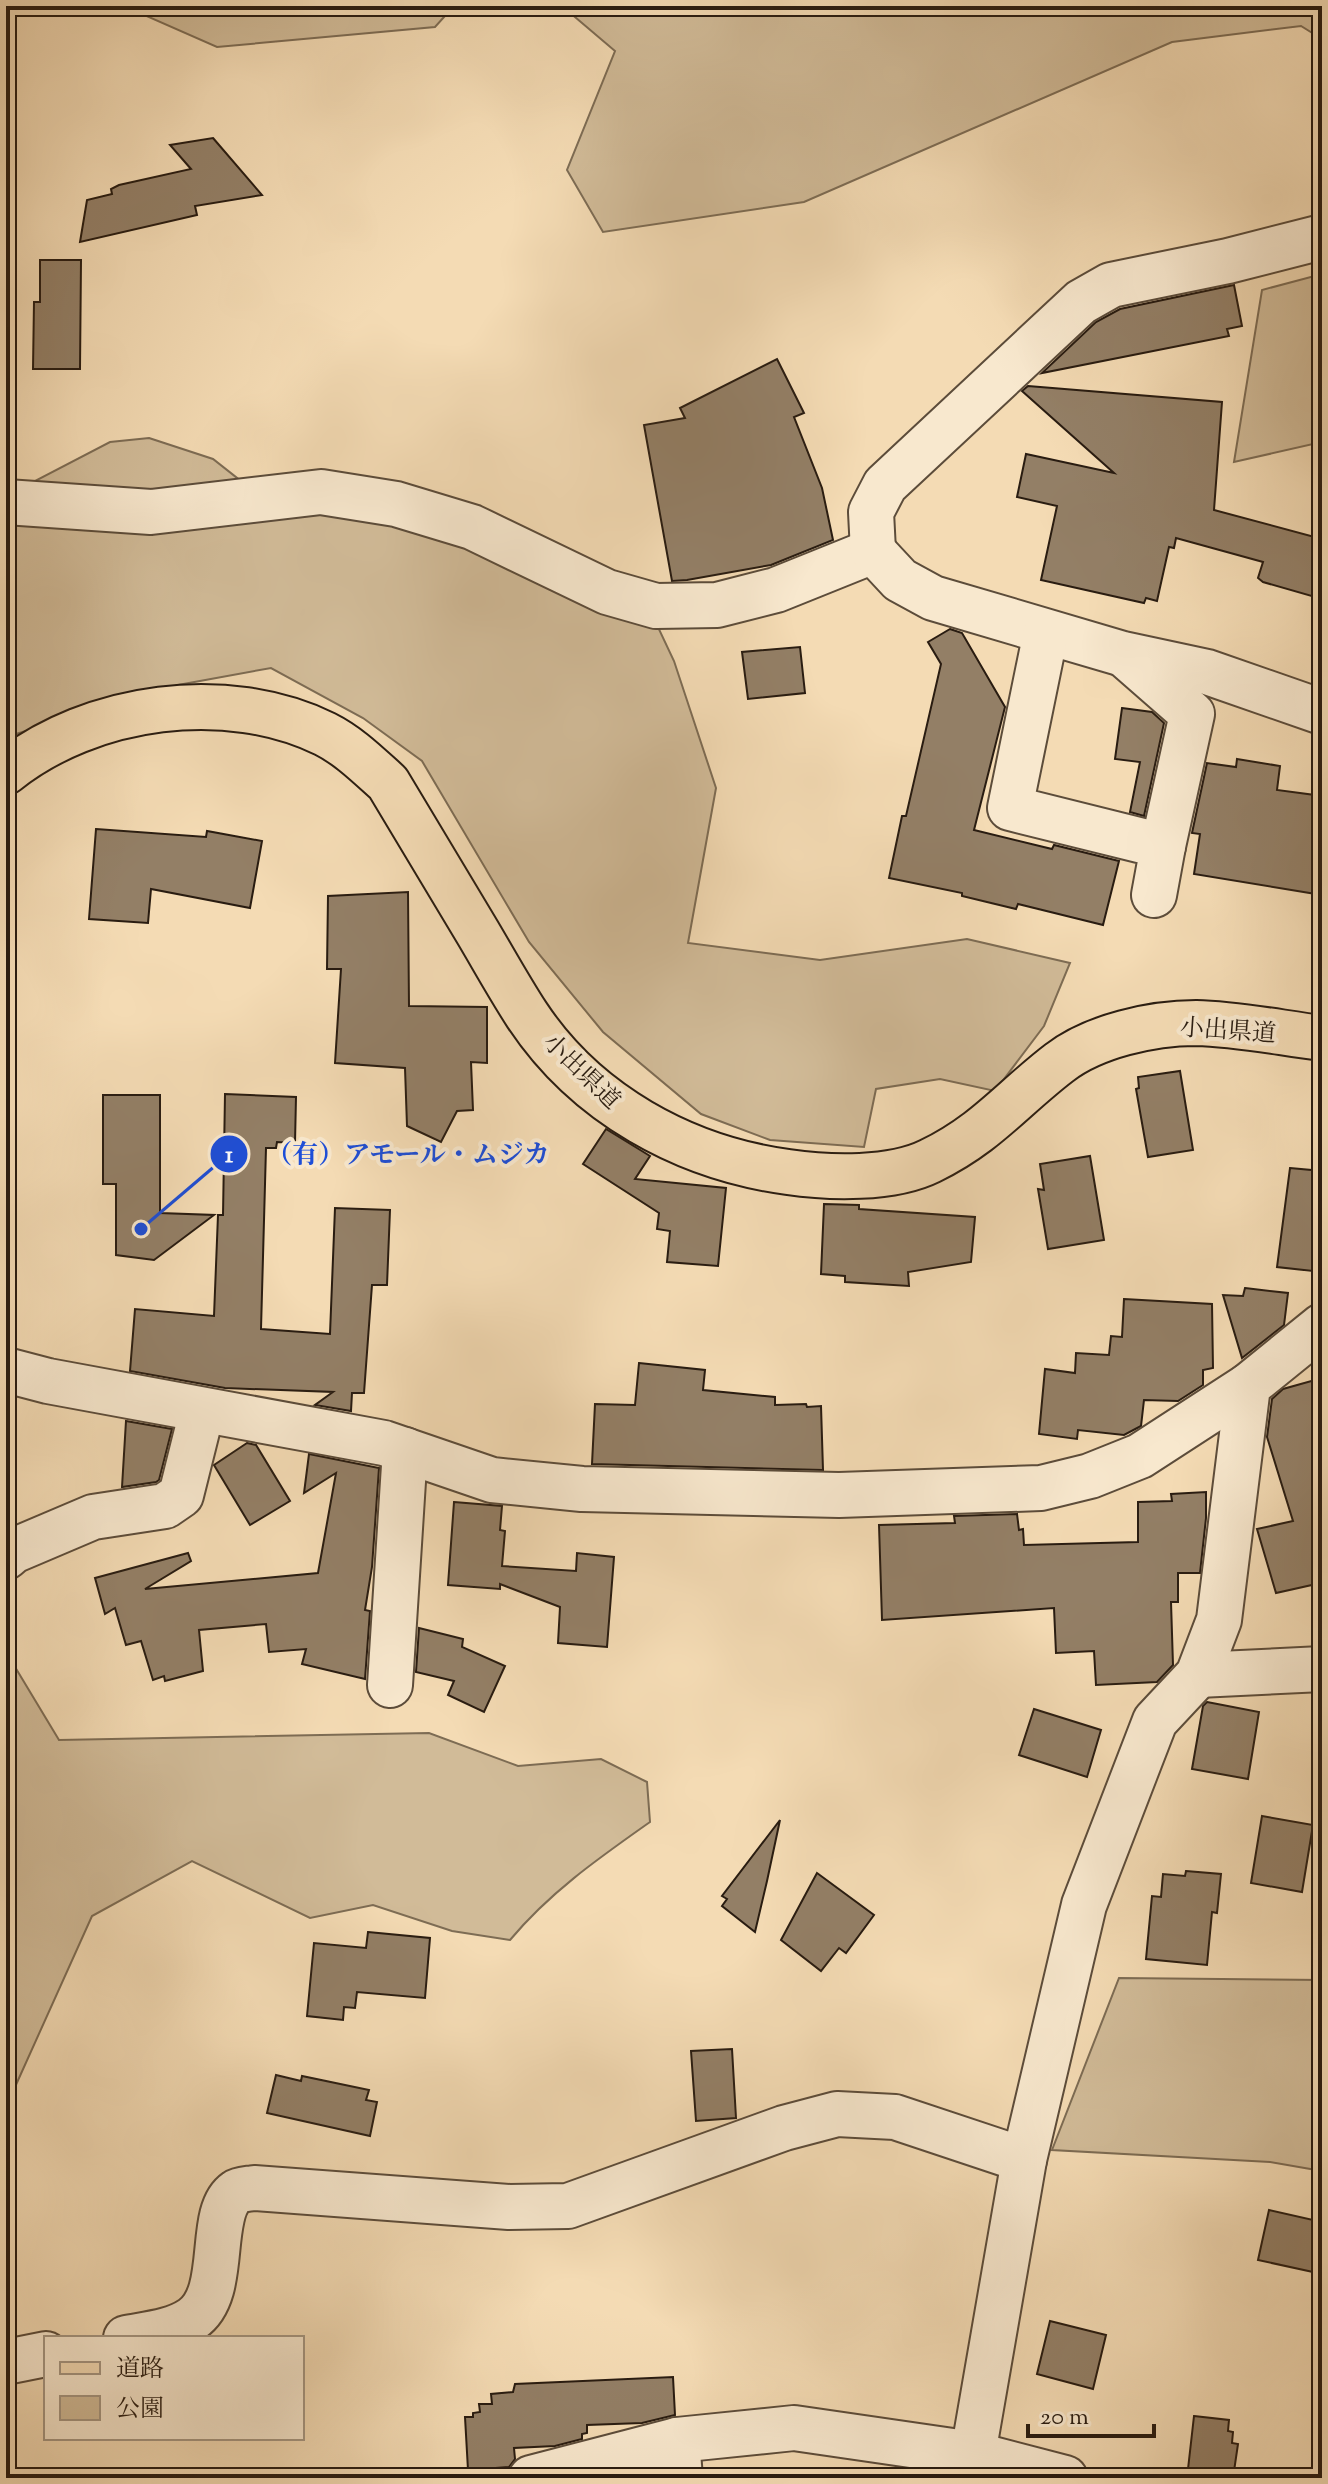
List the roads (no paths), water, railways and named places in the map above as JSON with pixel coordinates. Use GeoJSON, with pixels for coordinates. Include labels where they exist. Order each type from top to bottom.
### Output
{"type":"FeatureCollection","features":[{"type":"Feature","properties":{"kind":"main road","name":"小出県道"},"geometry":{"type":"LineString","coordinates":[[6,772],[29,754],[70,733],[136,714],[190,708],[238,709],[285,718],[327,735],[356,753],[388,783],[529,1018],[573,1070],[619,1109],[682,1145],[749,1167],[824,1177],[879,1174],[926,1163],[969,1141],[1060,1062],[1093,1043],[1145,1029],[1196,1023],[1322,1038]]}},
{"type":"Feature","properties":{"kind":"street"},"geometry":{"type":"LineString","coordinates":[[1322,237],[1228,261],[1111,285],[1081,302],[885,485],[871,512],[873,551],[900,580],[933,598],[1123,654],[1207,672],[1322,712]]}},
{"type":"Feature","properties":{"kind":"street"},"geometry":{"type":"LineString","coordinates":[[6,502],[151,512],[321,492],[396,504],[472,527],[607,592],[656,606],[717,605],[776,590],[873,551]]}},
{"type":"Feature","properties":{"kind":"street"},"geometry":{"type":"LineString","coordinates":[[1046,632],[1010,808],[1163,846]]}},
{"type":"Feature","properties":{"kind":"street"},"geometry":{"type":"LineString","coordinates":[[1123,654],[1192,714],[1154,895]]}},
{"type":"Feature","properties":{"kind":"street"},"geometry":{"type":"LineString","coordinates":[[6,1370],[202,1411],[384,1443],[492,1480],[582,1489],[839,1495],[1041,1488],[1090,1476],[1140,1456],[1248,1386],[1322,1326]]}},
{"type":"Feature","properties":{"kind":"street"},"geometry":{"type":"LineString","coordinates":[[973,2454],[1024,2160],[1084,1905],[1155,1721],[1198,1675],[1219,1620],[1248,1386]]}},
{"type":"Feature","properties":{"kind":"street"},"geometry":{"type":"LineString","coordinates":[[6,1557],[13,1551],[93,1517],[165,1506],[181,1495],[202,1411]]}},
{"type":"Feature","properties":{"kind":"street"},"geometry":{"type":"LineString","coordinates":[[390,1685],[405,1450]]}},
{"type":"Feature","properties":{"kind":"street"},"geometry":{"type":"LineString","coordinates":[[1198,1675],[1322,1669]]}},
{"type":"Feature","properties":{"kind":"street"},"geometry":{"type":"LineString","coordinates":[[136,2336],[170,2329],[194,2318],[211,2294],[225,2206],[237,2191],[254,2188],[509,2207],[568,2206],[784,2128],[837,2114],[895,2117],[1024,2160]]}},
{"type":"Feature","properties":{"kind":"street"},"geometry":{"type":"LineString","coordinates":[[6,2362],[44,2354]]}},
{"type":"Feature","properties":{"kind":"street"},"geometry":{"type":"LineString","coordinates":[[531,2478],[678,2459],[794,2428],[973,2454],[1065,2478]]}},
{"type":"Feature","properties":{"kind":"place","name":"（有）アモール・ムジカ"},"geometry":{"type":"Point","coordinates":[141,1229]}}]}
